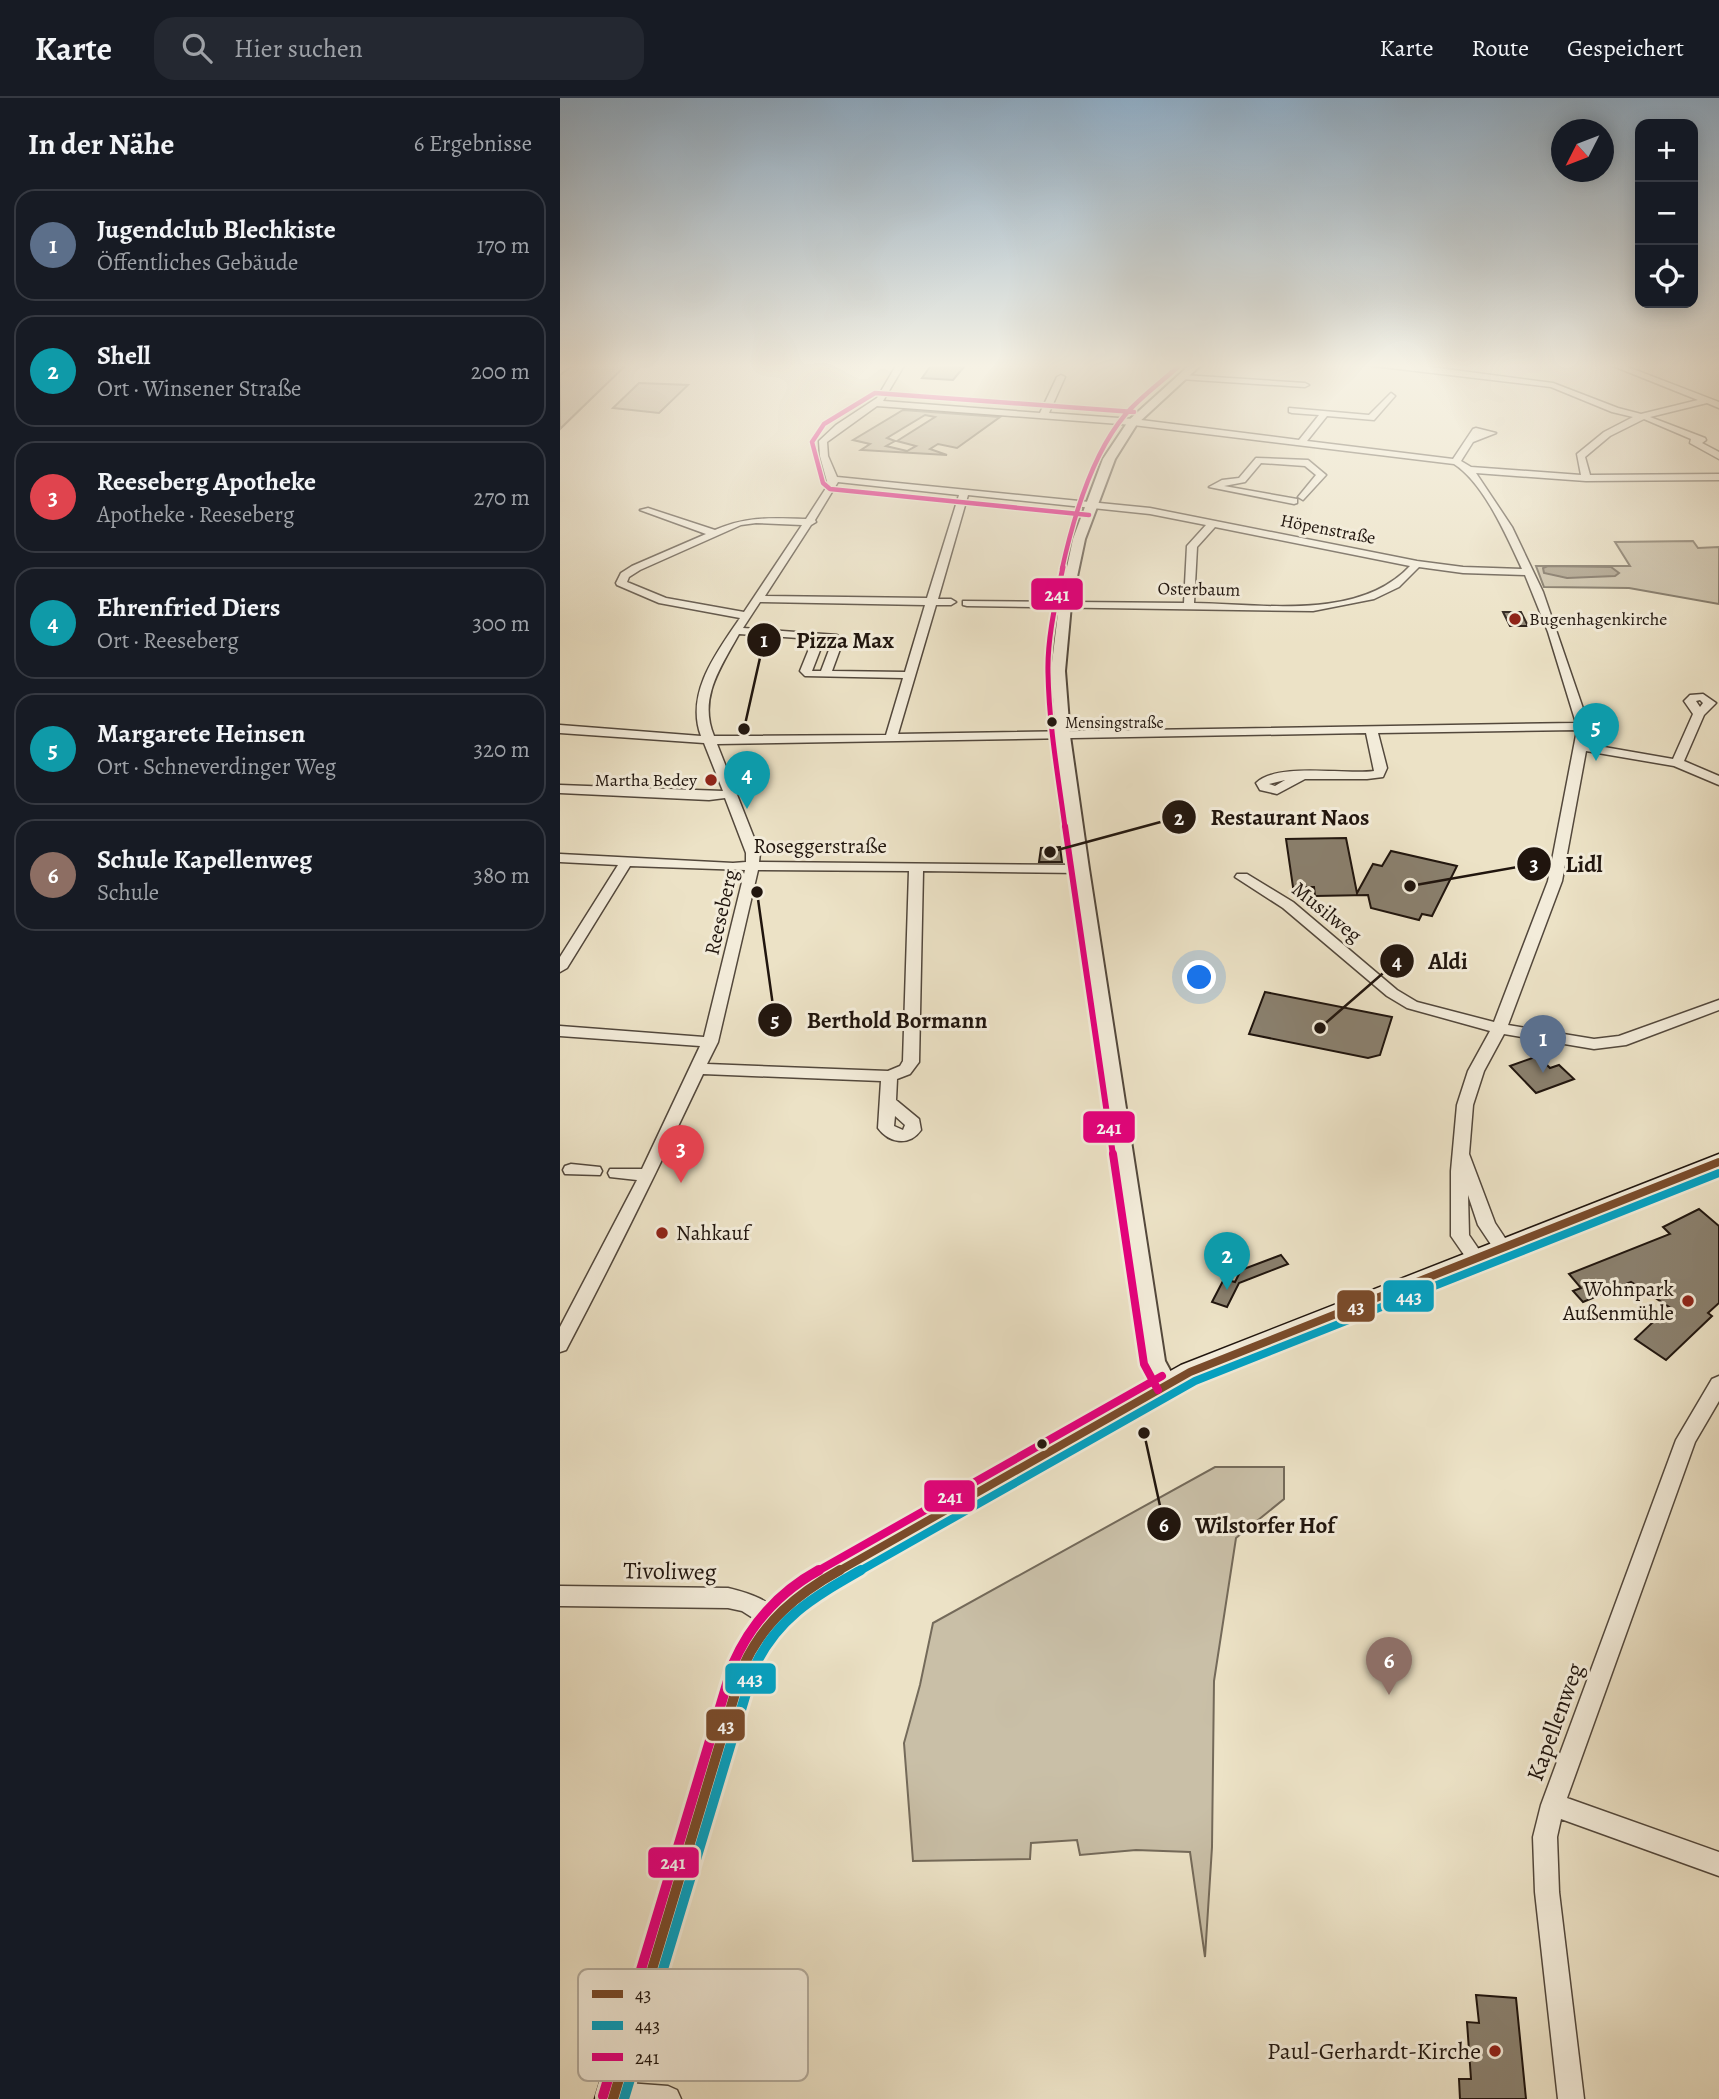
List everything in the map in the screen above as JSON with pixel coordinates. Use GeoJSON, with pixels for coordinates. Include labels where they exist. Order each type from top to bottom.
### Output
{"type":"FeatureCollection","features":[{"type":"Feature","properties":{"kind":"main road"},"geometry":{"type":"LineString","coordinates":[[652,1969],[751,1647],[772,1620],[806,1589],[1167,1385],[1221,1358],[1719,1162]]}},
{"type":"Feature","properties":{"kind":"street"},"geometry":{"type":"LineString","coordinates":[[825,457],[833,479]]}},
{"type":"Feature","properties":{"kind":"street"},"geometry":{"type":"LineString","coordinates":[[1109,457],[1079,539],[1065,605],[1058,671],[1063,736],[1081,869],[1154,1362],[1167,1385]]}},
{"type":"Feature","properties":{"kind":"street"},"geometry":{"type":"LineString","coordinates":[[1308,463],[1321,475],[1298,499],[1214,487],[1225,482],[1242,480],[1259,460],[1308,463],[1314,457]]}},
{"type":"Feature","properties":{"kind":"street"},"geometry":{"type":"LineString","coordinates":[[1418,457],[1456,462],[1469,470],[1507,527],[1526,572],[1538,592],[1583,726],[1555,881],[1499,1028],[1476,1071],[1465,1105],[1461,1152],[1460,1236],[1475,1257]]}},
{"type":"Feature","properties":{"kind":"street"},"geometry":{"type":"LineString","coordinates":[[1456,462],[1459,457]]}},
{"type":"Feature","properties":{"kind":"street"},"geometry":{"type":"LineString","coordinates":[[1580,457],[1586,478]]}},
{"type":"Feature","properties":{"kind":"street"},"geometry":{"type":"LineString","coordinates":[[1469,470],[1586,478],[1662,480],[1719,477]]}},
{"type":"Feature","properties":{"kind":"street","name":"Höpenstraße"},"geometry":{"type":"LineString","coordinates":[[833,479],[1150,512],[1417,564],[1463,570],[1526,572]]}},
{"type":"Feature","properties":{"kind":"street","name":"Reeseberg"},"geometry":{"type":"LineString","coordinates":[[560,1345],[648,1175],[710,1042],[754,866],[753,853],[709,740],[701,712],[705,685],[736,631],[811,522],[833,479]]}},
{"type":"Feature","properties":{"kind":"street"},"geometry":{"type":"LineString","coordinates":[[891,737],[964,493]]}},
{"type":"Feature","properties":{"kind":"street"},"geometry":{"type":"LineString","coordinates":[[645,510],[714,533]]}},
{"type":"Feature","properties":{"kind":"street"},"geometry":{"type":"LineString","coordinates":[[747,615],[720,613],[675,602],[638,592],[621,583],[630,572],[714,533],[749,520],[811,522]]}},
{"type":"Feature","properties":{"kind":"street"},"geometry":{"type":"LineString","coordinates":[[1189,606],[1192,546],[1212,524]]}},
{"type":"Feature","properties":{"kind":"street","name":"Osterbaum"},"geometry":{"type":"LineString","coordinates":[[967,603],[1298,608],[1337,605],[1391,589],[1417,564]]}},
{"type":"Feature","properties":{"kind":"street"},"geometry":{"type":"LineString","coordinates":[[758,599],[951,602]]}},
{"type":"Feature","properties":{"kind":"street"},"geometry":{"type":"LineString","coordinates":[[736,631],[833,637],[838,641],[825,674]]}},
{"type":"Feature","properties":{"kind":"street"},"geometry":{"type":"LineString","coordinates":[[820,636],[806,671],[809,674],[909,675]]}},
{"type":"Feature","properties":{"kind":"street"},"geometry":{"type":"LineString","coordinates":[[1677,763],[1699,714]]}},
{"type":"Feature","properties":{"kind":"street"},"geometry":{"type":"LineString","coordinates":[[560,729],[709,740],[1583,726]]}},
{"type":"Feature","properties":{"kind":"street"},"geometry":{"type":"LineString","coordinates":[[1300,777],[1379,774],[1381,768],[1371,730]]}},
{"type":"Feature","properties":{"kind":"street"},"geometry":{"type":"LineString","coordinates":[[1581,747],[1677,763],[1719,781]]}},
{"type":"Feature","properties":{"kind":"street"},"geometry":{"type":"LineString","coordinates":[[560,789],[709,796],[729,794]]}},
{"type":"Feature","properties":{"kind":"street","name":"Roseggerstraße"},"geometry":{"type":"LineString","coordinates":[[560,858],[754,866],[1081,869]]}},
{"type":"Feature","properties":{"kind":"street"},"geometry":{"type":"LineString","coordinates":[[560,968],[626,862]]}},
{"type":"Feature","properties":{"kind":"street"},"geometry":{"type":"LineString","coordinates":[[698,1069],[890,1076],[905,1070],[911,1062],[916,867]]}},
{"type":"Feature","properties":{"kind":"street","name":"Musilweg"},"geometry":{"type":"LineString","coordinates":[[1242,877],[1288,905],[1401,1000],[1499,1028],[1594,1044],[1621,1041],[1719,1005]]}},
{"type":"Feature","properties":{"kind":"street"},"geometry":{"type":"LineString","coordinates":[[560,1031],[710,1042]]}},
{"type":"Feature","properties":{"kind":"street"},"geometry":{"type":"LineString","coordinates":[[888,1102],[890,1076]]}},
{"type":"Feature","properties":{"kind":"street"},"geometry":{"type":"LineString","coordinates":[[1461,1152],[1486,1225],[1502,1247]]}},
{"type":"Feature","properties":{"kind":"street"},"geometry":{"type":"LineString","coordinates":[[571,1170],[594,1171]]}},
{"type":"Feature","properties":{"kind":"street"},"geometry":{"type":"LineString","coordinates":[[616,1173],[648,1175]]}},
{"type":"Feature","properties":{"kind":"street","name":"Kapellenweg"},"geometry":{"type":"LineString","coordinates":[[1571,2099],[1547,1892],[1545,1837],[1553,1805],[1686,1440],[1719,1384]]}},
{"type":"Feature","properties":{"kind":"street","name":"Tivoliweg"},"geometry":{"type":"LineString","coordinates":[[560,1596],[728,1598],[747,1602],[772,1620]]}},
{"type":"Feature","properties":{"kind":"street"},"geometry":{"type":"LineString","coordinates":[[1553,1805],[1719,1864]]}},
{"type":"Feature","properties":{"kind":"street"},"geometry":{"type":"LineString","coordinates":[[614,2097],[667,2099]]}},
{"type":"Feature","properties":{"kind":"shaded area"},"geometry":{"type":"Polygon","coordinates":[[[1693,541],[1698,548],[1719,547],[1719,604],[1629,588],[1544,587],[1536,566],[1630,566],[1615,542],[1693,541]]]}},
{"type":"Feature","properties":{"kind":"shaded area"},"geometry":{"type":"Polygon","coordinates":[[[1611,567],[1619,573],[1615,576],[1567,578],[1544,573],[1543,568],[1611,567]]]}},
{"type":"Feature","properties":{"kind":"shaded area"},"geometry":{"type":"Polygon","coordinates":[[[1215,1467],[1284,1467],[1284,1499],[1236,1538],[1214,1681],[1212,1847],[1205,1957],[1190,1852],[1136,1850],[1080,1855],[1077,1840],[1031,1843],[1030,1859],[913,1861],[904,1743],[933,1623],[1215,1467]]]}},
{"type":"Feature","properties":{"kind":"building","name":"Bugenhagenkirche"},"geometry":{"type":"Polygon","coordinates":[[[1503,612],[1521,612],[1528,626],[1510,626],[1503,612]]]}},
{"type":"Feature","properties":{"kind":"building"},"geometry":{"type":"Polygon","coordinates":[[[1346,838],[1357,893],[1373,864],[1382,866],[1391,851],[1457,866],[1432,916],[1422,914],[1419,920],[1371,908],[1368,895],[1315,896],[1314,887],[1293,887],[1286,839],[1346,838]]]}},
{"type":"Feature","properties":{"kind":"building"},"geometry":{"type":"Polygon","coordinates":[[[1060,847],[1062,862],[1039,862],[1041,848],[1060,847]]]}},
{"type":"Feature","properties":{"kind":"building"},"geometry":{"type":"Polygon","coordinates":[[[1265,992],[1392,1017],[1380,1055],[1368,1058],[1249,1034],[1265,992]]]}},
{"type":"Feature","properties":{"kind":"building"},"geometry":{"type":"Polygon","coordinates":[[[1538,1056],[1550,1068],[1559,1065],[1574,1079],[1536,1093],[1510,1066],[1538,1056]]]}},
{"type":"Feature","properties":{"kind":"building","name":"Wohnpark Außenmühle"},"geometry":{"type":"Polygon","coordinates":[[[1699,1209],[1719,1226],[1719,1303],[1708,1313],[1712,1316],[1666,1360],[1635,1339],[1669,1307],[1631,1282],[1583,1302],[1573,1291],[1581,1288],[1569,1274],[1670,1234],[1663,1227],[1699,1209]]]}},
{"type":"Feature","properties":{"kind":"building"},"geometry":{"type":"Polygon","coordinates":[[[1281,1255],[1288,1264],[1239,1283],[1227,1307],[1212,1302],[1224,1279],[1235,1282],[1241,1270],[1281,1255]]]}},
{"type":"Feature","properties":{"kind":"building","name":"Paul-Gerhardt-Kirche"},"geometry":{"type":"Polygon","coordinates":[[[1476,1995],[1516,1998],[1526,2099],[1460,2099],[1459,2079],[1471,2079],[1467,2022],[1479,2023],[1476,1995]]]}},
{"type":"Feature","properties":{"kind":"transit line","name":"241"},"geometry":{"type":"LineString","coordinates":[[816,457],[823,483],[830,489],[1089,515]]}},
{"type":"Feature","properties":{"kind":"transit line","name":"241"},"geometry":{"type":"LineString","coordinates":[[1098,457],[1069,537],[1055,604],[1048,671],[1053,737],[1071,870],[1144,1364],[1158,1390]]}},
{"type":"Feature","properties":{"kind":"transit line","name":"43"},"geometry":{"type":"LineString","coordinates":[[652,1969],[743,1667],[762,1634],[806,1589],[1190,1372],[1719,1162]]}},
{"type":"Feature","properties":{"kind":"transit line","name":"443"},"geometry":{"type":"LineString","coordinates":[[663,1969],[753,1670],[770,1639],[812,1598],[1195,1381],[1719,1173]]}},
{"type":"Feature","properties":{"kind":"transit line","name":"241"},"geometry":{"type":"LineString","coordinates":[[641,1969],[733,1664],[745,1639],[761,1617],[779,1597],[801,1580],[1162,1376]]}},
{"type":"Feature","properties":{"kind":"transit line","name":"241"},"geometry":{"type":"LineString","coordinates":[[603,2096],[608,2081]]}},
{"type":"Feature","properties":{"kind":"transit line","name":"43"},"geometry":{"type":"LineString","coordinates":[[613,2099],[618,2081]]}},
{"type":"Feature","properties":{"kind":"transit line","name":"443"},"geometry":{"type":"LineString","coordinates":[[624,2099],[629,2081]]}},
{"type":"Feature","properties":{"kind":"place","name":"Bugenhagenkirche"},"geometry":{"type":"Point","coordinates":[1515,619]}},
{"type":"Feature","properties":{"kind":"place","name":"Mensingstraße"},"geometry":{"type":"Point","coordinates":[1052,722]}},
{"type":"Feature","properties":{"kind":"place","name":"Pizza Max"},"geometry":{"type":"Point","coordinates":[744,729]}},
{"type":"Feature","properties":{"kind":"place","name":"Margarete Heinsen"},"geometry":{"type":"Point","coordinates":[1596,761]}},
{"type":"Feature","properties":{"kind":"place","name":"Martha Bedey"},"geometry":{"type":"Point","coordinates":[711,780]}},
{"type":"Feature","properties":{"kind":"place","name":"Ehrenfried Diers"},"geometry":{"type":"Point","coordinates":[747,809]}},
{"type":"Feature","properties":{"kind":"place","name":"Restaurant Naos"},"geometry":{"type":"Point","coordinates":[1050,852]}},
{"type":"Feature","properties":{"kind":"place","name":"Lidl"},"geometry":{"type":"Point","coordinates":[1410,886]}},
{"type":"Feature","properties":{"kind":"place","name":"Berthold Bormann"},"geometry":{"type":"Point","coordinates":[757,892]}},
{"type":"Feature","properties":{"kind":"place","name":"Aldi"},"geometry":{"type":"Point","coordinates":[1320,1028]}},
{"type":"Feature","properties":{"kind":"place","name":"Jugendclub Blechkiste"},"geometry":{"type":"Point","coordinates":[1543,1073]}},
{"type":"Feature","properties":{"kind":"place","name":"Reeseberg Apotheke"},"geometry":{"type":"Point","coordinates":[681,1183]}},
{"type":"Feature","properties":{"kind":"place","name":"Nahkauf"},"geometry":{"type":"Point","coordinates":[662,1233]}},
{"type":"Feature","properties":{"kind":"place","name":"Shell"},"geometry":{"type":"Point","coordinates":[1227,1290]}},
{"type":"Feature","properties":{"kind":"place","name":"Wohnpark Außenmühle"},"geometry":{"type":"Point","coordinates":[1688,1301]}},
{"type":"Feature","properties":{"kind":"place","name":"Wilstorfer Hof"},"geometry":{"type":"Point","coordinates":[1144,1433]}},
{"type":"Feature","properties":{"kind":"place","name":"Schule Kapellenweg"},"geometry":{"type":"Point","coordinates":[1389,1695]}},
{"type":"Feature","properties":{"kind":"place","name":"Paul-Gerhardt-Kirche"},"geometry":{"type":"Point","coordinates":[1495,2051]}}]}
